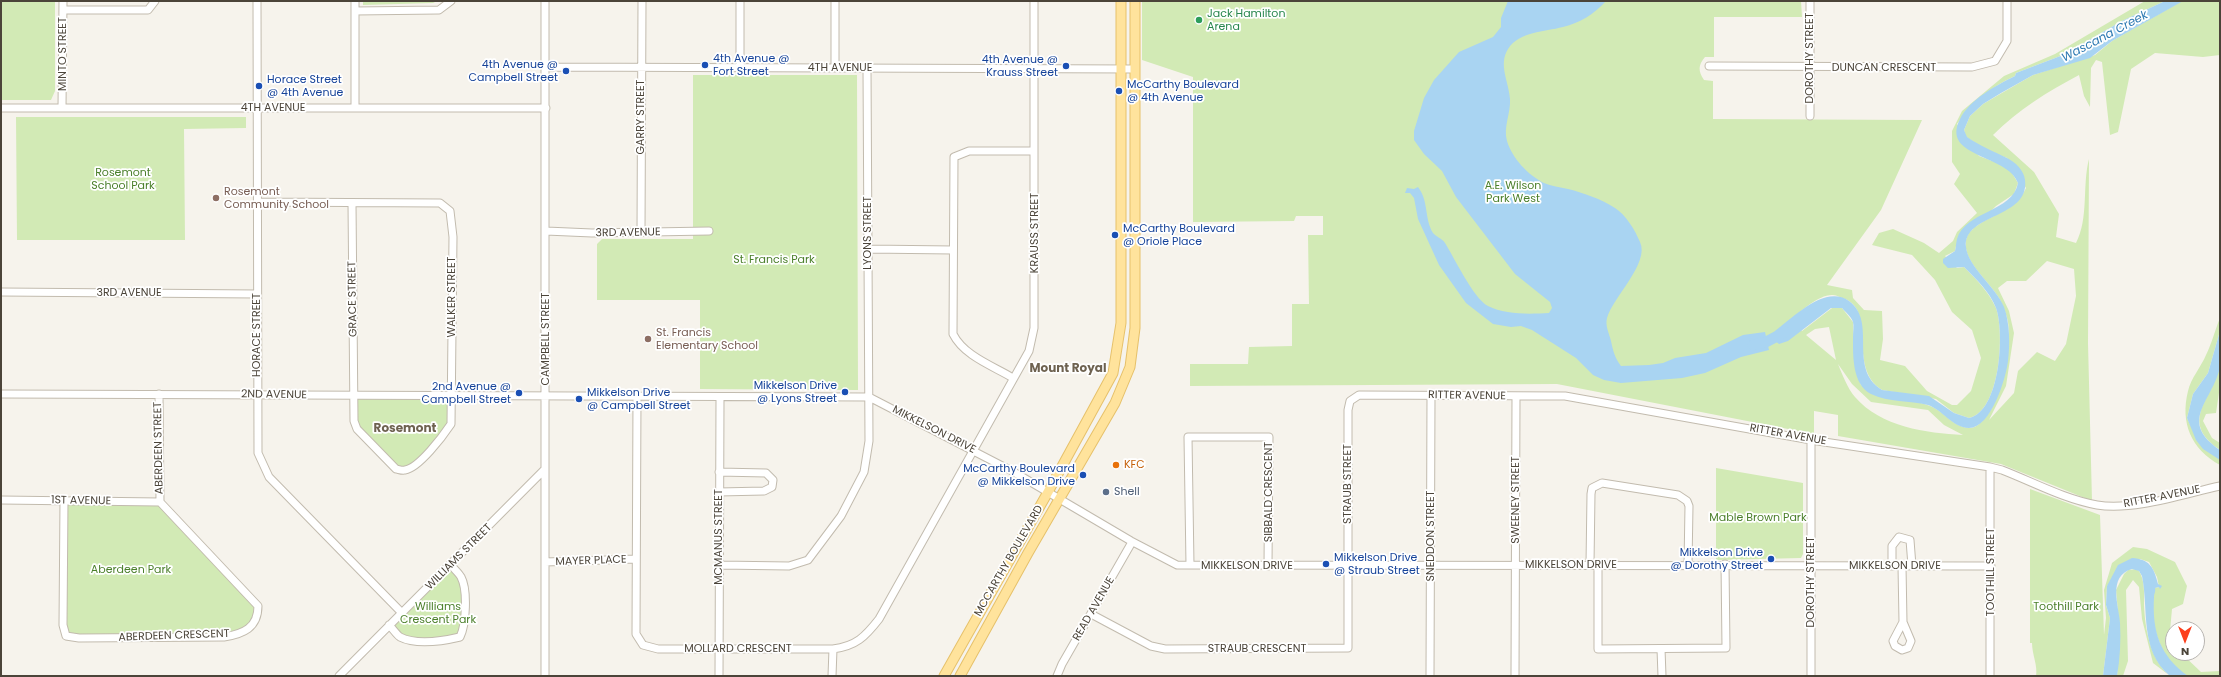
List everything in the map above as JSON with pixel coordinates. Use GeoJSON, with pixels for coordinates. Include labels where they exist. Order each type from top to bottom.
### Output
{"type":"FeatureCollection","features":[{"type":"Feature","properties":{"kind":"main road","name":"MCCARTHY BOULEVARD"},"geometry":{"type":"LineString","coordinates":[[944,676],[1048,492],[1112,373],[1119,338],[1121,316],[1121,1]]}},
{"type":"Feature","properties":{"kind":"main road","name":"MCCARTHY BOULEVARD"},"geometry":{"type":"LineString","coordinates":[[960,676],[1059,499],[1115,403],[1130,367],[1135,328],[1135,1]]}},
{"type":"Feature","properties":{"kind":"street","name":"MINTO STREET"},"geometry":{"type":"LineString","coordinates":[[62,108],[63,1]]}},
{"type":"Feature","properties":{"kind":"street","name":"HORACE STREET"},"geometry":{"type":"LineString","coordinates":[[257,1],[258,453],[269,477],[402,613]]}},
{"type":"Feature","properties":{"kind":"street"},"geometry":{"type":"LineString","coordinates":[[355,1],[355,108]]}},
{"type":"Feature","properties":{"kind":"street"},"geometry":{"type":"LineString","coordinates":[[355,11],[439,10],[451,1]]}},
{"type":"Feature","properties":{"kind":"street","name":"CAMPBELL STREET"},"geometry":{"type":"LineString","coordinates":[[545,1],[545,676]]}},
{"type":"Feature","properties":{"kind":"street","name":"GARRY STREET"},"geometry":{"type":"LineString","coordinates":[[641,232],[642,1]]}},
{"type":"Feature","properties":{"kind":"street"},"geometry":{"type":"LineString","coordinates":[[740,1],[740,68]]}},
{"type":"Feature","properties":{"kind":"street"},"geometry":{"type":"LineString","coordinates":[[835,1],[835,68]]}},
{"type":"Feature","properties":{"kind":"street","name":"KRAUSS STREET"},"geometry":{"type":"LineString","coordinates":[[973,450],[1029,351],[1034,328],[1034,1]]}},
{"type":"Feature","properties":{"kind":"street","name":"DOROTHY STREET"},"geometry":{"type":"LineString","coordinates":[[1810,1],[1810,116]]}},
{"type":"Feature","properties":{"kind":"street","name":"DUNCAN CRESCENT"},"geometry":{"type":"LineString","coordinates":[[1710,66],[1810,68],[1972,68],[1995,61],[2007,41],[2007,1]]}},
{"type":"Feature","properties":{"kind":"street"},"geometry":{"type":"LineString","coordinates":[[63,10],[148,10],[155,3]]}},
{"type":"Feature","properties":{"kind":"street","name":"4TH AVENUE"},"geometry":{"type":"LineString","coordinates":[[545,67],[1035,67],[1135,69]]}},
{"type":"Feature","properties":{"kind":"street","name":"LYONS STREET"},"geometry":{"type":"LineString","coordinates":[[719,565],[788,566],[808,560],[841,516],[864,472],[869,441],[867,68]]}},
{"type":"Feature","properties":{"kind":"street","name":"4TH AVENUE"},"geometry":{"type":"LineString","coordinates":[[1,108],[546,108]]}},
{"type":"Feature","properties":{"kind":"street"},"geometry":{"type":"LineString","coordinates":[[1013,378],[976,357],[958,344],[953,334],[954,157],[969,151],[1034,151]]}},
{"type":"Feature","properties":{"kind":"street"},"geometry":{"type":"LineString","coordinates":[[258,202],[352,203]]}},
{"type":"Feature","properties":{"kind":"street","name":"WALKER STREET"},"geometry":{"type":"LineString","coordinates":[[352,203],[440,203],[450,211],[453,237],[452,396]]}},
{"type":"Feature","properties":{"kind":"street","name":"GRACE STREET"},"geometry":{"type":"LineString","coordinates":[[352,203],[355,395],[354,421],[357,429],[396,469],[404,471],[414,466],[444,436],[452,424],[452,396]]}},
{"type":"Feature","properties":{"kind":"street","name":"3RD AVENUE"},"geometry":{"type":"LineString","coordinates":[[546,231],[710,231]]}},
{"type":"Feature","properties":{"kind":"street"},"geometry":{"type":"LineString","coordinates":[[868,249],[953,250]]}},
{"type":"Feature","properties":{"kind":"street","name":"3RD AVENUE"},"geometry":{"type":"LineString","coordinates":[[1,292],[258,294]]}},
{"type":"Feature","properties":{"kind":"street","name":"2ND AVENUE"},"geometry":{"type":"LineString","coordinates":[[1,394],[546,396]]}},
{"type":"Feature","properties":{"kind":"street","name":"ABERDEEN STREET"},"geometry":{"type":"LineString","coordinates":[[159,394],[160,502]]}},
{"type":"Feature","properties":{"kind":"street","name":"RITTER AVENUE"},"geometry":{"type":"LineString","coordinates":[[1350,401],[1359,395],[1565,396],[1811,440],[2002,470],[2072,498],[2097,505],[2119,506],[2138,504],[2220,486]]}},
{"type":"Feature","properties":{"kind":"street","name":"SNEDDON STREET"},"geometry":{"type":"LineString","coordinates":[[1430,676],[1431,395]]}},
{"type":"Feature","properties":{"kind":"street","name":"MIKKELSON DRIVE"},"geometry":{"type":"LineString","coordinates":[[546,396],[720,398],[869,397],[973,450],[1048,492],[1132,542],[1170,562],[1190,566],[1431,566],[1515,564],[1991,566]]}},
{"type":"Feature","properties":{"kind":"street","name":"SWEENEY STREET"},"geometry":{"type":"LineString","coordinates":[[1515,676],[1516,396]]}},
{"type":"Feature","properties":{"kind":"street","name":"MOLLARD CRESCENT"},"geometry":{"type":"LineString","coordinates":[[637,397],[636,634],[643,645],[658,649],[833,649],[848,647],[867,635],[879,619],[973,450]]}},
{"type":"Feature","properties":{"kind":"street","name":"MCMANUS STREET"},"geometry":{"type":"LineString","coordinates":[[719,676],[720,398]]}},
{"type":"Feature","properties":{"kind":"street","name":"STRAUB STREET"},"geometry":{"type":"LineString","coordinates":[[1348,566],[1350,401]]}},
{"type":"Feature","properties":{"kind":"street","name":"SIBBALD CRESCENT"},"geometry":{"type":"LineString","coordinates":[[1190,566],[1188,437],[1269,437],[1268,566]]}},
{"type":"Feature","properties":{"kind":"street","name":"DOROTHY STREET"},"geometry":{"type":"LineString","coordinates":[[1810,676],[1811,440]]}},
{"type":"Feature","properties":{"kind":"street","name":"TOOTHILL STREET"},"geometry":{"type":"LineString","coordinates":[[1990,468],[1990,676]]}},
{"type":"Feature","properties":{"kind":"street","name":"WILLIAMS STREET"},"geometry":{"type":"LineString","coordinates":[[339,676],[544,470]]}},
{"type":"Feature","properties":{"kind":"street"},"geometry":{"type":"LineString","coordinates":[[719,472],[766,473],[773,480],[772,487],[764,491],[719,492]]}},
{"type":"Feature","properties":{"kind":"street"},"geometry":{"type":"LineString","coordinates":[[1590,564],[1590,494],[1592,488],[1602,483],[1678,495],[1684,498],[1689,506],[1688,565]]}},
{"type":"Feature","properties":{"kind":"street","name":"1ST AVENUE"},"geometry":{"type":"LineString","coordinates":[[1,500],[160,502]]}},
{"type":"Feature","properties":{"kind":"street","name":"ABERDEEN CRESCENT"},"geometry":{"type":"LineString","coordinates":[[64,500],[63,625],[66,636],[79,638],[224,637],[239,634],[253,625],[258,616],[258,606],[160,502]]}},
{"type":"Feature","properties":{"kind":"street"},"geometry":{"type":"LineString","coordinates":[[1892,566],[1892,546],[1899,538],[1910,540],[1912,566]]}},
{"type":"Feature","properties":{"kind":"street","name":"READ AVENUE"},"geometry":{"type":"LineString","coordinates":[[1057,676],[1062,664],[1132,542]]}},
{"type":"Feature","properties":{"kind":"street","name":"MAYER PLACE"},"geometry":{"type":"LineString","coordinates":[[545,562],[636,559]]}},
{"type":"Feature","properties":{"kind":"street"},"geometry":{"type":"LineString","coordinates":[[1598,564],[1598,649],[1661,649],[1726,648],[1725,564]]}},
{"type":"Feature","properties":{"kind":"street"},"geometry":{"type":"LineString","coordinates":[[390,625],[399,636],[412,640],[448,640],[460,637],[464,627],[465,594],[462,578],[451,565]]}},
{"type":"Feature","properties":{"kind":"street","name":"STRAUB CRESCENT"},"geometry":{"type":"LineString","coordinates":[[1091,614],[1151,646],[1165,649],[1348,648],[1348,566]]}},
{"type":"Feature","properties":{"kind":"street"},"geometry":{"type":"LineString","coordinates":[[1902,566],[1903,622]]}},
{"type":"Feature","properties":{"kind":"street"},"geometry":{"type":"LineString","coordinates":[[832,676],[833,649]]}},
{"type":"Feature","properties":{"kind":"street"},"geometry":{"type":"LineString","coordinates":[[1661,649],[1662,676]]}},
{"type":"Feature","properties":{"kind":"green space"},"geometry":{"type":"Polygon","coordinates":[[[1,1],[55,1],[55,91],[51,100],[1,100],[1,1]]]}},
{"type":"Feature","properties":{"kind":"green space"},"geometry":{"type":"Polygon","coordinates":[[[363,1],[437,1],[433,3],[363,5],[363,1]]]}},
{"type":"Feature","properties":{"kind":"green space","name":"A.E. Wilson Park West"},"geometry":{"type":"Polygon","coordinates":[[[1142,1],[1801,1],[1802,17],[1714,17],[1714,57],[1705,57],[1700,68],[1704,80],[1713,81],[1713,119],[1922,120],[1881,210],[1827,285],[1852,290],[1853,298],[1864,310],[1882,311],[1883,339],[1880,360],[1905,366],[1927,391],[1952,405],[1957,405],[1971,391],[1981,358],[1972,330],[1952,312],[1935,280],[1912,255],[1872,245],[1879,233],[1893,229],[1924,243],[1939,253],[1953,241],[1957,232],[1977,213],[1954,184],[1960,174],[1952,162],[1952,131],[1962,111],[2004,76],[2055,54],[2145,1],[2165,1],[2122,21],[2063,55],[2016,73],[2015,76],[1990,90],[1969,109],[1957,124],[1979,156],[2003,165],[2012,173],[2018,183],[2014,194],[1996,206],[1976,226],[2004,211],[2020,197],[2026,188],[2007,158],[1988,151],[1966,137],[1964,130],[1970,116],[1983,104],[2033,75],[2095,55],[2112,41],[2180,2],[2220,1],[2220,55],[2203,57],[2155,53],[2131,69],[2118,132],[2110,135],[2102,62],[2096,60],[2091,68],[2090,107],[2084,96],[2079,75],[2033,102],[2012,117],[1993,135],[2034,172],[2059,214],[2056,237],[2076,243],[2083,223],[2089,159],[2088,343],[2092,501],[2001,464],[1838,436],[1838,415],[1814,411],[1814,434],[1557,384],[1190,386],[1190,364],[1248,364],[1249,347],[1292,346],[1292,304],[1309,304],[1308,235],[1323,235],[1323,216],[1296,216],[1294,221],[1193,222],[1193,77],[1142,60],[1142,1]],[[1976,226],[1956,246],[1955,251],[1945,256],[1957,268],[1964,267],[1982,286],[1993,302],[1999,320],[2000,352],[1994,387],[1988,402],[1979,413],[1969,418],[1954,413],[1936,399],[1882,390],[1872,380],[1866,368],[1863,355],[1862,328],[1859,316],[1854,306],[1845,299],[1836,295],[1822,297],[1791,319],[1802,331],[1832,308],[1842,308],[1853,322],[1855,367],[1861,385],[1931,406],[1960,426],[1970,428],[1974,427],[1978,425],[1988,414],[1994,403],[2000,386],[2005,363],[2009,330],[2005,311],[2001,302],[1996,293],[1978,272],[1968,256],[1966,240],[1976,226]],[[2047,261],[2026,281],[2007,281],[1998,288],[2009,311],[2014,333],[2006,386],[1989,420],[2014,393],[2018,371],[2037,352],[2055,361],[2066,344],[2076,296],[2074,269],[2047,261]],[[1829,327],[1815,329],[1806,335],[1836,360],[1829,327]],[[1838,364],[1852,394],[1866,407],[1878,415],[1891,422],[1919,430],[1963,435],[1944,425],[1928,410],[1871,402],[1852,384],[1838,364]]]}},
{"type":"Feature","properties":{"kind":"green space","name":"St. Francis Park"},"geometry":{"type":"Polygon","coordinates":[[[693,75],[857,75],[858,390],[700,389],[700,300],[597,300],[597,244],[602,239],[693,239],[693,75]]]}},
{"type":"Feature","properties":{"kind":"green space","name":"Rosemont School Park"},"geometry":{"type":"Polygon","coordinates":[[[16,117],[246,117],[246,128],[184,129],[185,240],[17,240],[16,117]]]}},
{"type":"Feature","properties":{"kind":"green space"},"geometry":{"type":"Polygon","coordinates":[[[2220,318],[2220,331],[2208,373],[2193,394],[2187,418],[2196,436],[2220,460],[2220,465],[2210,459],[2202,451],[2190,434],[2187,424],[2186,403],[2189,386],[2204,359],[2220,318]]]}},
{"type":"Feature","properties":{"kind":"green space"},"geometry":{"type":"Polygon","coordinates":[[[2220,365],[2220,386],[2216,413],[2206,414],[2203,421],[2212,438],[2220,443],[2220,450],[2208,439],[2201,429],[2199,420],[2201,410],[2216,378],[2220,365]]]}},
{"type":"Feature","properties":{"kind":"green space"},"geometry":{"type":"Polygon","coordinates":[[[355,395],[452,396],[451,424],[414,466],[396,469],[357,429],[355,395]]]}},
{"type":"Feature","properties":{"kind":"green space","name":"Mable Brown Park"},"geometry":{"type":"Polygon","coordinates":[[[1716,468],[1803,483],[1803,554],[1801,558],[1716,560],[1716,468]]]}},
{"type":"Feature","properties":{"kind":"green space","name":"Toothill Park"},"geometry":{"type":"Polygon","coordinates":[[[2030,489],[2100,515],[2104,635],[2106,618],[2104,590],[2112,563],[2133,547],[2147,549],[2175,562],[2187,586],[2183,604],[2172,609],[2171,621],[2165,621],[2165,653],[2157,637],[2154,624],[2153,599],[2155,588],[2159,587],[2157,577],[2149,562],[2140,559],[2107,586],[2106,605],[2110,618],[2103,676],[2036,676],[2032,643],[2030,643],[2030,489]]]}},
{"type":"Feature","properties":{"kind":"green space","name":"Aberdeen Park"},"geometry":{"type":"Polygon","coordinates":[[[64,500],[160,502],[258,606],[258,616],[239,634],[66,636],[64,500]]]}},
{"type":"Feature","properties":{"kind":"green space","name":"Williams Crescent Park"},"geometry":{"type":"Polygon","coordinates":[[[451,565],[462,578],[465,594],[460,637],[412,640],[399,636],[389,625],[451,565]]]}},
{"type":"Feature","properties":{"kind":"green space"},"geometry":{"type":"Polygon","coordinates":[[[2136,569],[2141,575],[2143,583],[2147,634],[2153,652],[2163,669],[2170,676],[2153,663],[2142,619],[2139,587],[2133,580],[2126,590],[2128,661],[2123,676],[2117,676],[2120,634],[2116,590],[2124,574],[2128,570],[2136,569]]]}},
{"type":"Feature","properties":{"kind":"green space","name":"Toothill Park"},"geometry":{"type":"Polygon","coordinates":[[[2171,661],[2189,661],[2201,672],[2220,671],[2220,676],[2186,675],[2171,661]]]}},
{"type":"Feature","properties":{"kind":"water"},"geometry":{"type":"Polygon","coordinates":[[[1508,1],[1606,1],[1592,14],[1581,20],[1563,27],[1526,35],[1513,43],[1508,49],[1504,61],[1510,99],[1506,136],[1509,147],[1517,160],[1538,180],[1547,184],[1580,192],[1610,205],[1619,211],[1626,219],[1638,237],[1642,250],[1640,260],[1630,280],[1616,300],[1607,318],[1606,324],[1613,351],[1621,366],[1663,363],[1675,358],[1706,353],[1743,335],[1765,332],[1769,350],[1741,357],[1705,373],[1682,378],[1621,383],[1604,380],[1593,375],[1576,358],[1532,330],[1521,326],[1511,327],[1493,324],[1466,303],[1439,265],[1418,219],[1414,198],[1410,193],[1405,193],[1407,188],[1414,189],[1418,187],[1424,198],[1428,221],[1433,233],[1445,243],[1464,277],[1482,302],[1495,309],[1518,313],[1549,313],[1552,308],[1550,302],[1515,274],[1456,197],[1442,171],[1424,154],[1414,140],[1414,131],[1424,98],[1434,80],[1459,52],[1493,37],[1501,27],[1501,18],[1508,1]]]}},
{"type":"Feature","properties":{"kind":"water"},"geometry":{"type":"Polygon","coordinates":[[[2165,1],[2183,1],[2112,41],[2090,58],[2033,75],[1983,104],[1970,116],[1964,130],[1967,137],[2013,162],[2021,170],[2025,180],[2024,193],[2017,202],[2008,209],[1975,228],[1968,236],[1966,247],[1968,254],[1977,270],[1995,292],[2004,307],[2008,327],[2009,355],[2007,369],[2001,390],[1984,420],[1977,426],[1969,428],[1963,427],[1952,422],[1933,407],[1928,405],[1885,399],[1871,394],[1860,384],[1857,377],[1853,353],[1853,322],[1842,308],[1831,308],[1788,341],[1779,344],[1774,340],[1773,336],[1775,331],[1810,304],[1820,299],[1840,297],[1849,301],[1857,310],[1863,333],[1866,370],[1872,381],[1882,390],[1929,396],[1954,413],[1969,418],[1979,413],[1988,402],[1994,387],[1998,370],[2000,352],[1999,320],[1993,302],[1978,281],[1964,267],[1948,268],[1943,263],[1943,259],[1955,251],[1957,239],[1962,230],[1978,217],[2007,200],[2014,193],[2018,183],[2012,174],[2002,166],[1967,149],[1959,141],[1956,132],[1960,119],[1970,105],[1984,93],[2015,76],[2016,73],[2063,55],[2122,21],[2165,1]]]}},
{"type":"Feature","properties":{"kind":"water"},"geometry":{"type":"Polygon","coordinates":[[[2220,331],[2219,371],[2201,412],[2199,421],[2201,430],[2208,440],[2220,450],[2220,460],[2203,449],[2196,440],[2187,418],[2193,394],[2208,373],[2220,331]]]}},
{"type":"Feature","properties":{"kind":"water"},"geometry":{"type":"Polygon","coordinates":[[[2132,558],[2147,562],[2153,569],[2158,584],[2162,586],[2160,589],[2159,587],[2155,588],[2154,610],[2156,632],[2165,652],[2165,661],[2172,661],[2188,676],[2170,676],[2160,666],[2149,642],[2142,576],[2139,571],[2132,569],[2124,573],[2119,578],[2116,592],[2120,623],[2120,656],[2117,676],[2103,676],[2110,618],[2106,605],[2107,586],[2118,565],[2132,558]]]}},
{"type":"Feature","properties":{"kind":"waterway","name":"Wascana Creek"},"geometry":{"type":"LineString","coordinates":[[1753,345],[1766,342],[1785,332]]}},
{"type":"Feature","properties":{"kind":"place","name":"Jack Hamilton Arena"},"geometry":{"type":"Point","coordinates":[1199,20]}},
{"type":"Feature","properties":{"kind":"place","name":"4th Avenue @ Fort Street"},"geometry":{"type":"Point","coordinates":[705,65]}},
{"type":"Feature","properties":{"kind":"place","name":"4th Avenue @ Krauss Street"},"geometry":{"type":"Point","coordinates":[1066,66]}},
{"type":"Feature","properties":{"kind":"place","name":"4th Avenue @ Campbell Street"},"geometry":{"type":"Point","coordinates":[566,71]}},
{"type":"Feature","properties":{"kind":"place","name":"Horace Street @ 4th Avenue"},"geometry":{"type":"Point","coordinates":[259,86]}},
{"type":"Feature","properties":{"kind":"place","name":"McCarthy Boulevard @ 4th Avenue"},"geometry":{"type":"Point","coordinates":[1119,91]}},
{"type":"Feature","properties":{"kind":"place","name":"Rosemont Community School"},"geometry":{"type":"Point","coordinates":[216,198]}},
{"type":"Feature","properties":{"kind":"place","name":"McCarthy Boulevard @ Oriole Place"},"geometry":{"type":"Point","coordinates":[1115,235]}},
{"type":"Feature","properties":{"kind":"place","name":"St. Francis Elementary School"},"geometry":{"type":"Point","coordinates":[648,339]}},
{"type":"Feature","properties":{"kind":"place","name":"Mikkelson Drive @ Lyons Street"},"geometry":{"type":"Point","coordinates":[845,392]}},
{"type":"Feature","properties":{"kind":"place","name":"2nd Avenue @ Campbell Street"},"geometry":{"type":"Point","coordinates":[519,393]}},
{"type":"Feature","properties":{"kind":"place","name":"Mikkelson Drive @ Campbell Street"},"geometry":{"type":"Point","coordinates":[579,399]}},
{"type":"Feature","properties":{"kind":"place","name":"KFC"},"geometry":{"type":"Point","coordinates":[1116,465]}},
{"type":"Feature","properties":{"kind":"place","name":"McCarthy Boulevard @ Mikkelson Drive"},"geometry":{"type":"Point","coordinates":[1083,475]}},
{"type":"Feature","properties":{"kind":"place","name":"Shell"},"geometry":{"type":"Point","coordinates":[1106,492]}},
{"type":"Feature","properties":{"kind":"place","name":"Mikkelson Drive @ Dorothy Street"},"geometry":{"type":"Point","coordinates":[1771,559]}},
{"type":"Feature","properties":{"kind":"place","name":"Mikkelson Drive @ Straub Street"},"geometry":{"type":"Point","coordinates":[1326,564]}},
{"type":"Feature","properties":{"kind":"district","name":"Mount Royal"},"geometry":{"type":"Point","coordinates":[1068,369]}},
{"type":"Feature","properties":{"kind":"district","name":"Rosemont"},"geometry":{"type":"Point","coordinates":[405,429]}}]}
